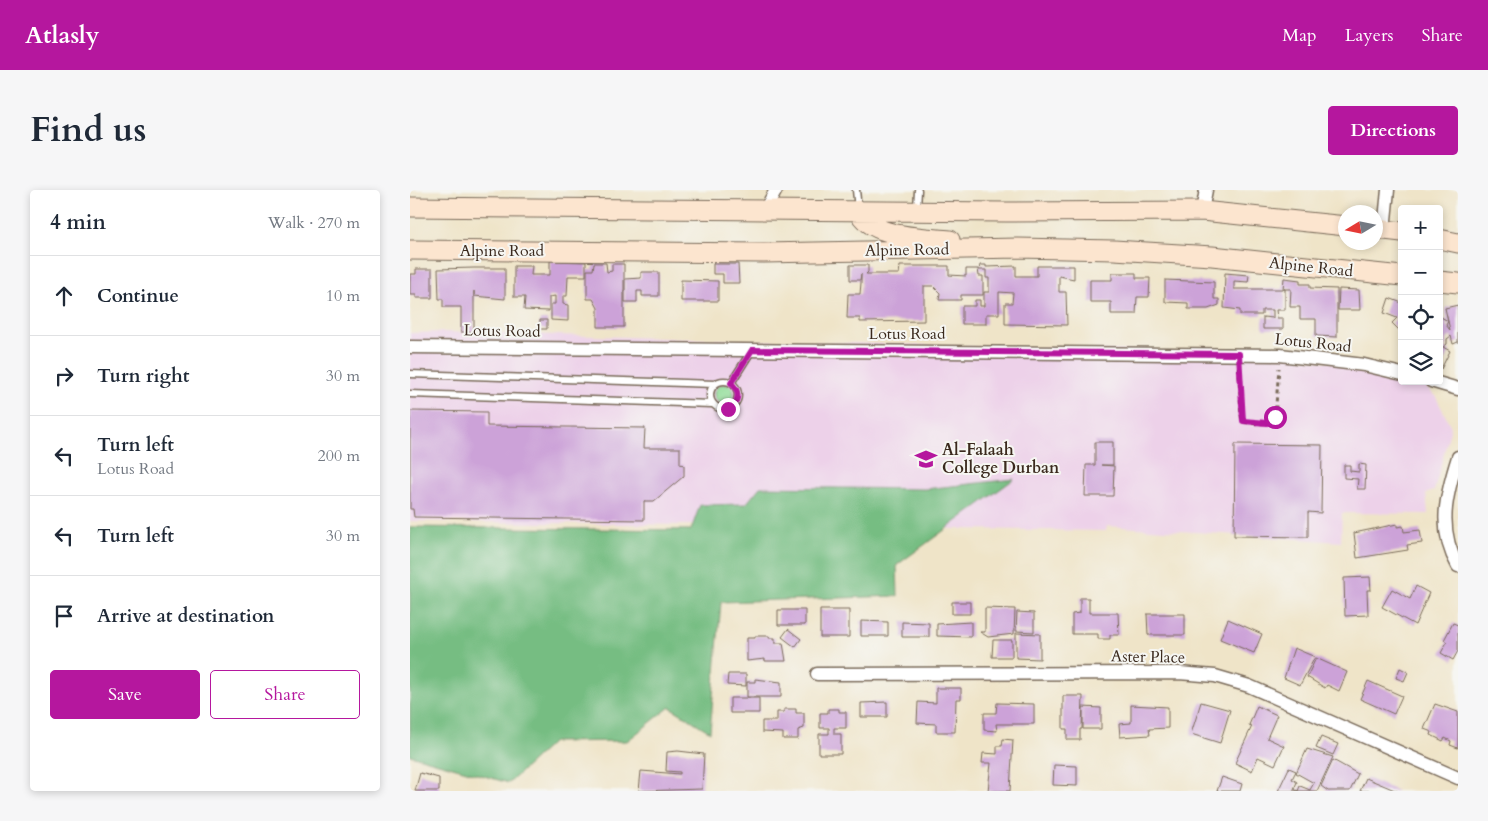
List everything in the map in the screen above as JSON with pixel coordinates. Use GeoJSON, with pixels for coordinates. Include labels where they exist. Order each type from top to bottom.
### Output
{"type":"FeatureCollection","features":[{"type":"Feature","properties":{"kind":"main road"},"geometry":{"type":"LineString","coordinates":[[410,207],[1202,211],[1338,225]]}},
{"type":"Feature","properties":{"kind":"main road"},"geometry":{"type":"LineString","coordinates":[[858,210],[867,224],[884,231],[1018,248]]}},
{"type":"Feature","properties":{"kind":"main road"},"geometry":{"type":"LineString","coordinates":[[1443,238],[1458,239]]}},
{"type":"Feature","properties":{"kind":"main road"},"geometry":{"type":"LineString","coordinates":[[1443,239],[1458,243]]}},
{"type":"Feature","properties":{"kind":"main road","name":"Alpine Road"},"geometry":{"type":"LineString","coordinates":[[410,250],[764,253],[1018,248],[1212,256],[1398,276]]}},
{"type":"Feature","properties":{"kind":"main road"},"geometry":{"type":"LineString","coordinates":[[1443,281],[1458,283]]}},
{"type":"Feature","properties":{"kind":"street"},"geometry":{"type":"LineString","coordinates":[[765,210],[776,190]]}},
{"type":"Feature","properties":{"kind":"street"},"geometry":{"type":"LineString","coordinates":[[1202,211],[1206,190]]}},
{"type":"Feature","properties":{"kind":"street"},"geometry":{"type":"LineString","coordinates":[[1387,230],[1388,190]]}},
{"type":"Feature","properties":{"kind":"street","name":"Lotus Road"},"geometry":{"type":"LineString","coordinates":[[410,347],[1280,355],[1364,365],[1398,373]]}},
{"type":"Feature","properties":{"kind":"street"},"geometry":{"type":"LineString","coordinates":[[1443,385],[1458,389]]}},
{"type":"Feature","properties":{"kind":"street"},"geometry":{"type":"LineString","coordinates":[[1458,457],[1446,500],[1444,522],[1446,537],[1458,566]]}},
{"type":"Feature","properties":{"kind":"street","name":"Aster Place"},"geometry":{"type":"LineString","coordinates":[[817,674],[1169,673],[1215,676],[1249,686],[1458,778]]}},
{"type":"Feature","properties":{"kind":"lane"},"geometry":{"type":"LineString","coordinates":[[856,190],[858,210]]}},
{"type":"Feature","properties":{"kind":"lane"},"geometry":{"type":"LineString","coordinates":[[916,211],[918,190]]}},
{"type":"Feature","properties":{"kind":"lane"},"geometry":{"type":"LineString","coordinates":[[731,383],[752,350]]}},
{"type":"Feature","properties":{"kind":"lane"},"geometry":{"type":"LineString","coordinates":[[410,374],[715,384],[726,381],[731,383],[738,392],[738,397],[732,407],[722,410],[712,404],[410,394]]}},
{"type":"Feature","properties":{"kind":"lane"},"geometry":{"type":"LineString","coordinates":[[712,404],[710,393],[715,384]]}},
{"type":"Feature","properties":{"kind":"path"},"geometry":{"type":"LineString","coordinates":[[1239,354],[1241,415],[1243,421],[1248,423],[1267,423],[1275,417],[1280,355]]}},
{"type":"Feature","properties":{"kind":"shaded area","name":"Al-Falaah College Durban"},"geometry":{"type":"Polygon","coordinates":[[[444,332],[1281,355],[1398,372],[1398,385],[1424,385],[1436,397],[1451,427],[1434,491],[1426,493],[1428,514],[1342,513],[1341,542],[1107,526],[1106,531],[410,521],[410,333],[444,332]]]}},
{"type":"Feature","properties":{"kind":"green space"},"geometry":{"type":"Polygon","coordinates":[[[724,384],[731,387],[734,394],[731,401],[724,404],[717,401],[714,394],[717,387],[724,384]]]}},
{"type":"Feature","properties":{"kind":"green space"},"geometry":{"type":"Polygon","coordinates":[[[1014,479],[897,565],[898,596],[721,602],[710,732],[670,707],[627,741],[553,742],[509,783],[410,755],[410,527],[691,530],[700,505],[746,504],[760,487],[925,489],[1014,479]]]}},
{"type":"Feature","properties":{"kind":"building"},"geometry":{"type":"Polygon","coordinates":[[[550,261],[586,262],[586,276],[568,276],[567,296],[563,296],[563,304],[568,305],[568,321],[551,320],[551,304],[555,304],[555,296],[549,297],[549,311],[524,310],[525,297],[514,297],[514,266],[532,266],[531,275],[550,275],[550,261]]]}},
{"type":"Feature","properties":{"kind":"building"},"geometry":{"type":"Polygon","coordinates":[[[594,263],[606,263],[607,272],[612,271],[612,264],[624,264],[624,327],[598,327],[598,308],[593,299],[587,299],[587,270],[593,270],[594,263]]]}},
{"type":"Feature","properties":{"kind":"building"},"geometry":{"type":"Polygon","coordinates":[[[713,264],[738,264],[739,283],[723,283],[723,274],[713,274],[713,264]]]}},
{"type":"Feature","properties":{"kind":"building"},"geometry":{"type":"Polygon","coordinates":[[[850,265],[868,265],[868,272],[866,274],[899,274],[900,266],[949,266],[949,275],[966,276],[966,269],[978,269],[979,276],[983,276],[983,295],[961,295],[961,300],[939,300],[940,293],[933,286],[924,286],[924,321],[860,322],[860,318],[847,318],[848,294],[860,294],[861,283],[861,274],[860,280],[850,280],[850,265]]]}},
{"type":"Feature","properties":{"kind":"building"},"geometry":{"type":"Polygon","coordinates":[[[980,265],[986,265],[986,267],[1016,266],[1016,276],[1037,276],[1037,266],[1074,266],[1074,279],[1059,276],[1059,292],[1066,292],[1067,325],[1005,324],[1005,303],[1012,303],[1013,293],[999,292],[999,314],[986,314],[986,324],[962,324],[962,306],[975,306],[975,300],[980,300],[980,306],[984,306],[984,292],[989,292],[989,278],[986,278],[986,270],[979,270],[980,265]]]}},
{"type":"Feature","properties":{"kind":"building"},"geometry":{"type":"Polygon","coordinates":[[[505,268],[505,299],[474,296],[474,332],[461,332],[461,307],[443,307],[443,299],[439,299],[438,269],[505,268]]]}},
{"type":"Feature","properties":{"kind":"building"},"geometry":{"type":"Polygon","coordinates":[[[416,269],[432,269],[432,298],[416,298],[416,295],[410,295],[410,274],[416,274],[416,269]]]}},
{"type":"Feature","properties":{"kind":"building"},"geometry":{"type":"Polygon","coordinates":[[[641,272],[659,272],[659,296],[642,296],[642,291],[637,291],[637,302],[625,302],[625,279],[641,278],[641,272]]]}},
{"type":"Feature","properties":{"kind":"building"},"geometry":{"type":"Polygon","coordinates":[[[1112,273],[1136,273],[1136,278],[1150,278],[1149,297],[1137,297],[1136,314],[1111,314],[1111,302],[1090,302],[1090,280],[1112,280],[1112,273]]]}},
{"type":"Feature","properties":{"kind":"building"},"geometry":{"type":"Polygon","coordinates":[[[1225,273],[1249,275],[1248,282],[1234,281],[1234,289],[1285,289],[1285,310],[1276,310],[1277,318],[1283,318],[1283,329],[1263,329],[1263,317],[1273,318],[1273,310],[1262,310],[1262,315],[1240,315],[1240,310],[1224,308],[1225,273]]]}},
{"type":"Feature","properties":{"kind":"building"},"geometry":{"type":"Polygon","coordinates":[[[1284,278],[1300,280],[1300,284],[1310,284],[1310,288],[1337,289],[1337,337],[1316,336],[1316,319],[1300,319],[1300,307],[1290,307],[1291,289],[1283,289],[1284,278]]]}},
{"type":"Feature","properties":{"kind":"building"},"geometry":{"type":"Polygon","coordinates":[[[681,280],[718,281],[718,301],[681,301],[681,280]]]}},
{"type":"Feature","properties":{"kind":"building"},"geometry":{"type":"Polygon","coordinates":[[[1165,280],[1214,282],[1214,299],[1219,299],[1219,305],[1208,309],[1188,309],[1188,303],[1165,302],[1165,280]]]}},
{"type":"Feature","properties":{"kind":"building"},"geometry":{"type":"Polygon","coordinates":[[[1339,289],[1359,290],[1360,310],[1338,310],[1339,289]]]}},
{"type":"Feature","properties":{"kind":"building"},"geometry":{"type":"Polygon","coordinates":[[[1389,298],[1398,301],[1398,329],[1392,323],[1397,318],[1384,313],[1389,298]]]}},
{"type":"Feature","properties":{"kind":"building"},"geometry":{"type":"Polygon","coordinates":[[[1458,305],[1458,342],[1453,344],[1451,336],[1443,347],[1443,340],[1443,318],[1448,321],[1445,308],[1458,305]]]}},
{"type":"Feature","properties":{"kind":"building"},"geometry":{"type":"Polygon","coordinates":[[[540,320],[547,320],[547,329],[539,329],[540,320]]]}},
{"type":"Feature","properties":{"kind":"building"},"geometry":{"type":"Polygon","coordinates":[[[1443,347],[1450,351],[1443,365],[1443,347]]]}},
{"type":"Feature","properties":{"kind":"building"},"geometry":{"type":"Polygon","coordinates":[[[410,411],[487,412],[487,426],[645,428],[644,448],[680,448],[680,464],[684,465],[684,476],[654,501],[644,501],[644,520],[414,517],[413,509],[410,509],[410,411]]]}},
{"type":"Feature","properties":{"kind":"building"},"geometry":{"type":"Polygon","coordinates":[[[1095,442],[1113,442],[1113,465],[1101,465],[1114,466],[1113,496],[1085,496],[1086,465],[1095,465],[1095,442]]]}},
{"type":"Feature","properties":{"kind":"building"},"geometry":{"type":"Polygon","coordinates":[[[1235,444],[1322,445],[1321,513],[1308,512],[1308,537],[1234,536],[1235,444]]]}},
{"type":"Feature","properties":{"kind":"building"},"geometry":{"type":"Polygon","coordinates":[[[1359,464],[1366,465],[1365,489],[1357,489],[1358,479],[1344,478],[1344,465],[1350,465],[1350,471],[1359,472],[1359,464]]]}},
{"type":"Feature","properties":{"kind":"building"},"geometry":{"type":"Polygon","coordinates":[[[1397,524],[1397,527],[1403,526],[1404,532],[1420,530],[1422,543],[1407,545],[1408,550],[1357,558],[1354,533],[1397,524]]]}},
{"type":"Feature","properties":{"kind":"building"},"geometry":{"type":"Polygon","coordinates":[[[1370,577],[1371,590],[1367,590],[1368,615],[1345,616],[1344,578],[1370,577]]]}},
{"type":"Feature","properties":{"kind":"building"},"geometry":{"type":"Polygon","coordinates":[[[1416,586],[1429,593],[1415,625],[1382,607],[1392,589],[1410,599],[1416,586]]]}},
{"type":"Feature","properties":{"kind":"building"},"geometry":{"type":"Polygon","coordinates":[[[1080,598],[1089,598],[1089,613],[1118,613],[1119,635],[1110,635],[1110,639],[1098,639],[1098,634],[1072,634],[1072,614],[1080,613],[1080,598]]]}},
{"type":"Feature","properties":{"kind":"building"},"geometry":{"type":"Polygon","coordinates":[[[952,602],[970,602],[970,614],[952,614],[952,602]]]}},
{"type":"Feature","properties":{"kind":"building"},"geometry":{"type":"Polygon","coordinates":[[[985,608],[1015,609],[1014,634],[988,637],[980,632],[985,632],[985,608]]]}},
{"type":"Feature","properties":{"kind":"building"},"geometry":{"type":"Polygon","coordinates":[[[778,610],[805,610],[805,625],[778,625],[778,610]]]}},
{"type":"Feature","properties":{"kind":"building"},"geometry":{"type":"Polygon","coordinates":[[[820,610],[849,610],[849,637],[820,637],[820,610]]]}},
{"type":"Feature","properties":{"kind":"building"},"geometry":{"type":"Polygon","coordinates":[[[1017,612],[1034,613],[1034,632],[1016,631],[1017,612]]]}},
{"type":"Feature","properties":{"kind":"building"},"geometry":{"type":"Polygon","coordinates":[[[1147,614],[1185,614],[1185,635],[1148,635],[1147,614]]]}},
{"type":"Feature","properties":{"kind":"building"},"geometry":{"type":"Polygon","coordinates":[[[1228,619],[1262,634],[1254,653],[1220,639],[1228,619]]]}},
{"type":"Feature","properties":{"kind":"building"},"geometry":{"type":"Polygon","coordinates":[[[861,621],[888,622],[888,636],[861,636],[861,621]]]}},
{"type":"Feature","properties":{"kind":"building"},"geometry":{"type":"Polygon","coordinates":[[[902,622],[929,623],[929,637],[902,637],[902,622]]]}},
{"type":"Feature","properties":{"kind":"building"},"geometry":{"type":"Polygon","coordinates":[[[971,622],[971,637],[937,636],[937,624],[971,622]]]}},
{"type":"Feature","properties":{"kind":"building"},"geometry":{"type":"Polygon","coordinates":[[[1453,623],[1458,625],[1458,651],[1453,660],[1441,653],[1447,642],[1444,640],[1453,623]]]}},
{"type":"Feature","properties":{"kind":"building"},"geometry":{"type":"Polygon","coordinates":[[[788,629],[801,639],[795,647],[782,637],[788,629]]]}},
{"type":"Feature","properties":{"kind":"building"},"geometry":{"type":"Polygon","coordinates":[[[1016,633],[1040,634],[1040,659],[1016,658],[1016,633]]]}},
{"type":"Feature","properties":{"kind":"building"},"geometry":{"type":"Polygon","coordinates":[[[755,636],[769,636],[769,638],[775,638],[775,643],[783,643],[786,661],[765,661],[765,659],[747,661],[747,638],[755,638],[755,636]]]}},
{"type":"Feature","properties":{"kind":"building"},"geometry":{"type":"Polygon","coordinates":[[[993,640],[1012,640],[1012,657],[992,657],[993,640]]]}},
{"type":"Feature","properties":{"kind":"building"},"geometry":{"type":"Polygon","coordinates":[[[1294,648],[1315,657],[1300,685],[1284,678],[1294,648]]]}},
{"type":"Feature","properties":{"kind":"building"},"geometry":{"type":"Polygon","coordinates":[[[1316,658],[1347,672],[1339,691],[1327,685],[1325,688],[1307,677],[1316,658]]]}},
{"type":"Feature","properties":{"kind":"building"},"geometry":{"type":"Polygon","coordinates":[[[1400,668],[1408,672],[1404,681],[1396,678],[1400,668]]]}},
{"type":"Feature","properties":{"kind":"building"},"geometry":{"type":"Polygon","coordinates":[[[728,674],[746,674],[746,686],[727,685],[728,674]]]}},
{"type":"Feature","properties":{"kind":"building"},"geometry":{"type":"Polygon","coordinates":[[[755,679],[781,682],[781,697],[747,697],[747,682],[755,682],[755,679]]]}},
{"type":"Feature","properties":{"kind":"building"},"geometry":{"type":"Polygon","coordinates":[[[1368,681],[1402,696],[1394,714],[1360,699],[1368,681]]]}},
{"type":"Feature","properties":{"kind":"building"},"geometry":{"type":"Polygon","coordinates":[[[936,688],[961,688],[961,699],[956,699],[955,732],[936,732],[936,724],[917,723],[918,702],[936,703],[936,688]]]}},
{"type":"Feature","properties":{"kind":"building"},"geometry":{"type":"Polygon","coordinates":[[[1063,696],[1083,696],[1080,740],[1067,740],[1067,729],[1063,729],[1063,696]]]}},
{"type":"Feature","properties":{"kind":"building"},"geometry":{"type":"Polygon","coordinates":[[[730,698],[759,698],[759,713],[730,713],[730,698]]]}},
{"type":"Feature","properties":{"kind":"building"},"geometry":{"type":"Polygon","coordinates":[[[887,702],[887,717],[861,717],[861,703],[887,702]]]}},
{"type":"Feature","properties":{"kind":"building"},"geometry":{"type":"Polygon","coordinates":[[[1201,702],[1230,710],[1220,743],[1191,734],[1201,702]]]}},
{"type":"Feature","properties":{"kind":"building"},"geometry":{"type":"Polygon","coordinates":[[[997,703],[1034,704],[1034,724],[996,724],[997,731],[984,730],[984,713],[996,713],[997,703]]]}},
{"type":"Feature","properties":{"kind":"building"},"geometry":{"type":"Polygon","coordinates":[[[1435,704],[1458,712],[1458,748],[1450,745],[1451,741],[1445,738],[1443,741],[1431,735],[1432,732],[1424,729],[1435,704]]]}},
{"type":"Feature","properties":{"kind":"building"},"geometry":{"type":"Polygon","coordinates":[[[1131,705],[1168,707],[1168,728],[1149,729],[1150,735],[1120,737],[1119,724],[1131,723],[1131,705]]]}},
{"type":"Feature","properties":{"kind":"building"},"geometry":{"type":"Polygon","coordinates":[[[1257,706],[1277,715],[1267,738],[1284,746],[1275,765],[1258,757],[1252,771],[1235,763],[1252,726],[1249,725],[1257,706]]]}},
{"type":"Feature","properties":{"kind":"building"},"geometry":{"type":"Polygon","coordinates":[[[1083,707],[1101,708],[1101,729],[1083,729],[1083,707]]]}},
{"type":"Feature","properties":{"kind":"building"},"geometry":{"type":"Polygon","coordinates":[[[784,709],[796,709],[796,713],[804,713],[804,728],[798,730],[798,739],[783,739],[783,733],[762,732],[762,721],[777,721],[777,712],[784,712],[784,709]]]}},
{"type":"Feature","properties":{"kind":"building"},"geometry":{"type":"Polygon","coordinates":[[[828,709],[839,709],[839,712],[846,712],[846,728],[834,728],[834,734],[841,734],[841,754],[819,754],[819,734],[829,734],[829,728],[820,728],[820,713],[828,713],[828,709]]]}},
{"type":"Feature","properties":{"kind":"building"},"geometry":{"type":"Polygon","coordinates":[[[1321,737],[1338,744],[1333,755],[1316,748],[1321,737]]]}},
{"type":"Feature","properties":{"kind":"building"},"geometry":{"type":"Polygon","coordinates":[[[1003,739],[1013,740],[1010,791],[988,791],[991,763],[982,763],[983,753],[997,754],[997,746],[1002,746],[1003,739]]]}},
{"type":"Feature","properties":{"kind":"building"},"geometry":{"type":"Polygon","coordinates":[[[1307,749],[1333,757],[1317,791],[1298,791],[1300,786],[1310,790],[1314,783],[1296,773],[1307,749]]]}},
{"type":"Feature","properties":{"kind":"building"},"geometry":{"type":"Polygon","coordinates":[[[678,751],[704,754],[702,789],[639,791],[641,771],[680,774],[680,772],[666,771],[667,752],[678,751]]]}},
{"type":"Feature","properties":{"kind":"building"},"geometry":{"type":"Polygon","coordinates":[[[1333,760],[1358,774],[1350,791],[1328,791],[1321,786],[1333,760]]]}},
{"type":"Feature","properties":{"kind":"building"},"geometry":{"type":"Polygon","coordinates":[[[1054,765],[1077,766],[1077,786],[1053,785],[1054,765]]]}},
{"type":"Feature","properties":{"kind":"building"},"geometry":{"type":"Polygon","coordinates":[[[1289,768],[1296,771],[1292,779],[1297,782],[1294,789],[1298,791],[1278,791],[1289,768]]]}},
{"type":"Feature","properties":{"kind":"building"},"geometry":{"type":"Polygon","coordinates":[[[420,773],[439,778],[439,791],[415,791],[420,773]]]}},
{"type":"Feature","properties":{"kind":"building"},"geometry":{"type":"Polygon","coordinates":[[[1222,777],[1242,784],[1240,791],[1217,791],[1222,777]]]}},
{"type":"Feature","properties":{"kind":"building"},"geometry":{"type":"Polygon","coordinates":[[[1366,778],[1397,791],[1360,791],[1366,778]]]}},
{"type":"Feature","properties":{"kind":"place","name":"Al-Falaah College Durban"},"geometry":{"type":"Point","coordinates":[926,459]}},
{"type":"Feature","properties":{"kind":"route"},"geometry":{"type":"LineString","coordinates":[[728,409],[732,407],[738,397],[735,386],[731,383],[752,350],[1239,354],[1241,415],[1243,421],[1245,423],[1267,423],[1275,417]]}}]}
